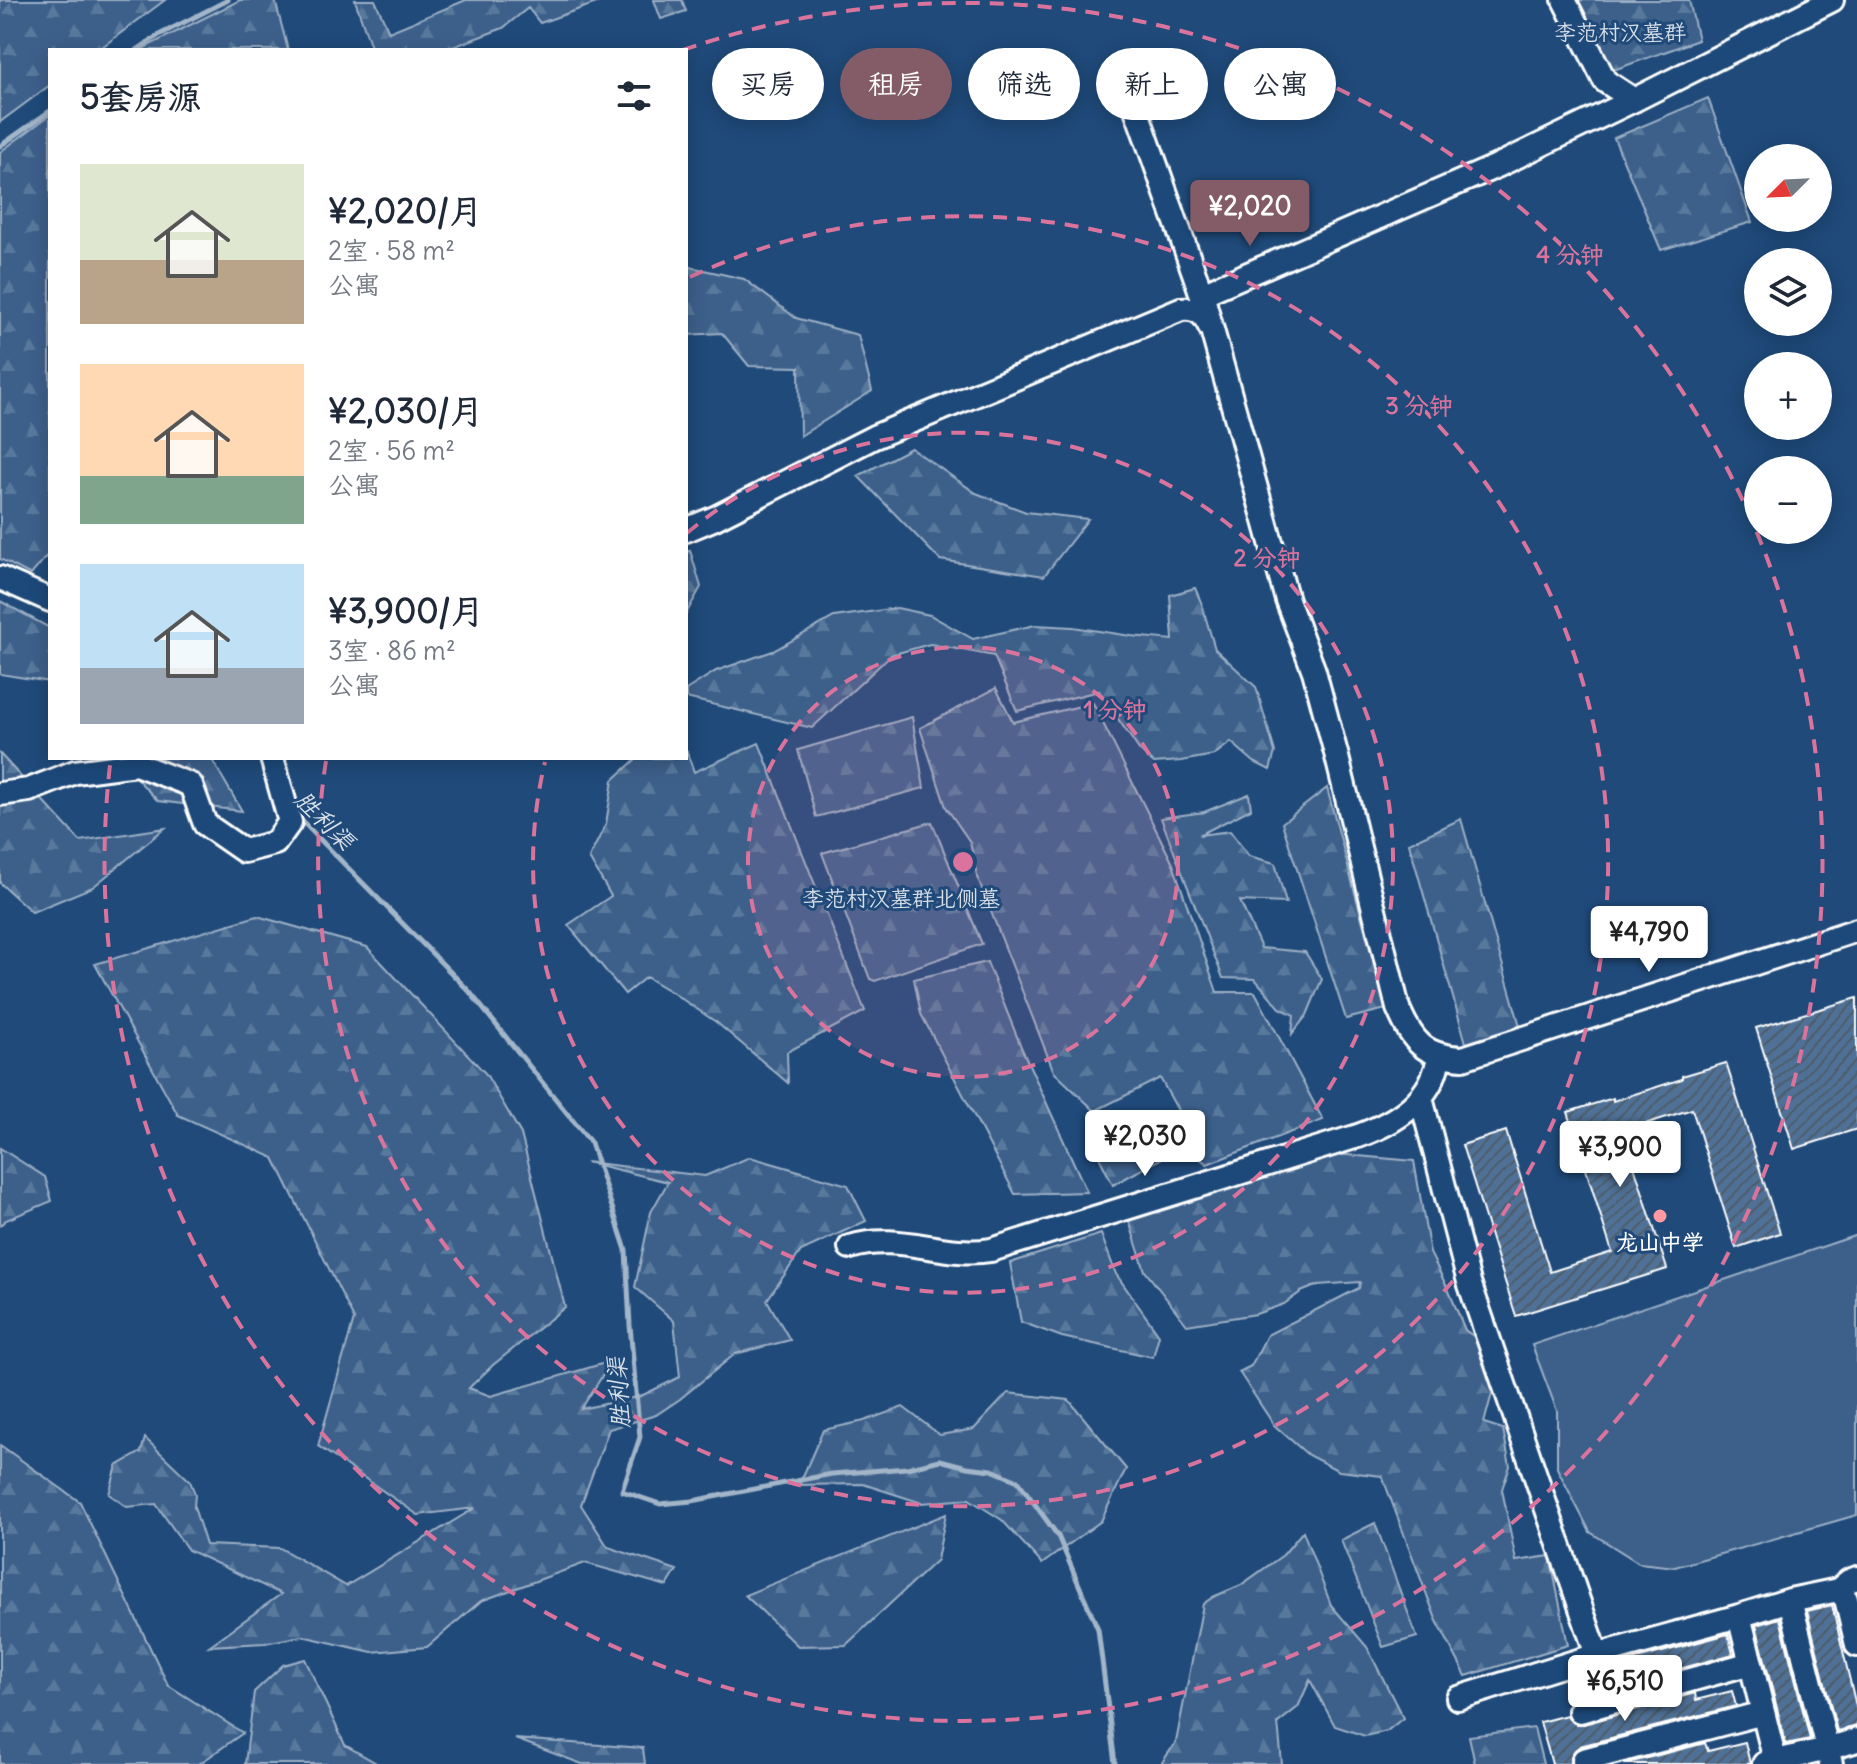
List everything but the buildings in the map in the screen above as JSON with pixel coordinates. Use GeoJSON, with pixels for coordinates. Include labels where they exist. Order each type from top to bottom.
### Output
{"type":"FeatureCollection","features":[{"type":"Feature","properties":{"kind":"street"},"geometry":{"type":"LineString","coordinates":[[1564,0],[1605,81],[1634,100]]}},
{"type":"Feature","properties":{"kind":"street"},"geometry":{"type":"LineString","coordinates":[[1202,294],[1497,166],[1832,0]]}},
{"type":"Feature","properties":{"kind":"street"},"geometry":{"type":"LineString","coordinates":[[1140,120],[1202,294],[1287,600],[1318,685],[1398,1008],[1406,1028],[1421,1045],[1439,1055],[1463,1058],[1857,930]]}},
{"type":"Feature","properties":{"kind":"street"},"geometry":{"type":"LineString","coordinates":[[688,529],[874,437],[1181,309],[1200,312],[1214,336]]}},
{"type":"Feature","properties":{"kind":"street"},"geometry":{"type":"LineString","coordinates":[[0,578],[48,599]]}},
{"type":"Feature","properties":{"kind":"street"},"geometry":{"type":"LineString","coordinates":[[0,794],[29,790],[75,772],[136,764],[191,785],[205,824],[244,851],[275,843],[290,822],[273,760]]}},
{"type":"Feature","properties":{"kind":"street"},"geometry":{"type":"LineString","coordinates":[[850,1247],[882,1241],[969,1251],[999,1248],[1358,1136],[1396,1118],[1421,1098],[1435,1076],[1439,1055]]}},
{"type":"Feature","properties":{"kind":"street"},"geometry":{"type":"LineString","coordinates":[[1421,1098],[1469,1282],[1597,1655]]}},
{"type":"Feature","properties":{"kind":"street"},"geometry":{"type":"LineString","coordinates":[[1458,1698],[1848,1584],[1846,1599],[1857,1645]]}},
{"type":"Feature","properties":{"kind":"street"},"geometry":{"type":"LineString","coordinates":[[1790,1600],[1829,1757]]}},
{"type":"Feature","properties":{"kind":"street"},"geometry":{"type":"LineString","coordinates":[[1739,1616],[1772,1763],[1829,1757],[1857,1740]]}},
{"type":"Feature","properties":{"kind":"street"},"geometry":{"type":"LineString","coordinates":[[1580,1711],[1751,1663]]}},
{"type":"Feature","properties":{"kind":"street"},"geometry":{"type":"LineString","coordinates":[[1584,1760],[1763,1713]]}},
{"type":"Feature","properties":{"kind":"green space"},"geometry":{"type":"Polygon","coordinates":[[[0,0],[165,0],[101,48],[48,48],[48,86],[0,122],[0,0]]]}},
{"type":"Feature","properties":{"kind":"green space"},"geometry":{"type":"Polygon","coordinates":[[[240,0],[275,0],[287,48],[144,48],[240,0]]]}},
{"type":"Feature","properties":{"kind":"green space"},"geometry":{"type":"Polygon","coordinates":[[[355,0],[375,0],[389,32],[466,0],[605,0],[540,23],[528,8],[503,28],[450,48],[371,48],[355,0]]]}},
{"type":"Feature","properties":{"kind":"green space"},"geometry":{"type":"Polygon","coordinates":[[[654,0],[682,0],[686,11],[661,19],[654,0]]]}},
{"type":"Feature","properties":{"kind":"green space","name":"李范村汉墓群"},"geometry":{"type":"Polygon","coordinates":[[[1567,0],[1689,0],[1698,40],[1605,73],[1567,0]]]}},
{"type":"Feature","properties":{"kind":"green space","name":"李范村汉墓群"},"geometry":{"type":"Polygon","coordinates":[[[1708,98],[1744,199],[1744,224],[1661,250],[1614,138],[1708,98]]]}},
{"type":"Feature","properties":{"kind":"green space"},"geometry":{"type":"Polygon","coordinates":[[[48,116],[48,554],[31,575],[0,559],[0,152],[48,116]]]}},
{"type":"Feature","properties":{"kind":"green space"},"geometry":{"type":"Polygon","coordinates":[[[688,266],[744,279],[796,318],[858,335],[872,391],[800,436],[799,367],[749,366],[722,333],[688,335],[688,266]]]}},
{"type":"Feature","properties":{"kind":"green space"},"geometry":{"type":"Polygon","coordinates":[[[911,448],[976,493],[1026,512],[1088,519],[1044,576],[940,560],[858,476],[911,448]]]}},
{"type":"Feature","properties":{"kind":"green space"},"geometry":{"type":"Polygon","coordinates":[[[688,551],[701,587],[688,610],[688,551]]]}},
{"type":"Feature","properties":{"kind":"green space"},"geometry":{"type":"Polygon","coordinates":[[[1195,588],[1215,649],[1256,687],[1275,752],[1270,770],[1254,762],[1231,742],[1214,755],[1154,763],[1140,751],[1099,691],[1017,711],[994,656],[930,644],[891,655],[812,728],[688,698],[688,689],[716,671],[773,651],[834,617],[897,608],[930,615],[973,639],[1035,625],[1173,640],[1170,595],[1195,588]]]}},
{"type":"Feature","properties":{"kind":"green space"},"geometry":{"type":"Polygon","coordinates":[[[0,601],[48,627],[48,682],[0,674],[0,601]]]}},
{"type":"Feature","properties":{"kind":"green space"},"geometry":{"type":"Polygon","coordinates":[[[996,688],[1013,722],[1093,703],[1173,864],[1217,992],[1255,992],[1323,1120],[1207,1164],[1184,1146],[1113,1185],[1096,1151],[1180,1114],[1160,1078],[1095,1111],[1054,1072],[977,876],[970,842],[946,807],[920,728],[996,688]]]}},
{"type":"Feature","properties":{"kind":"green space"},"geometry":{"type":"Polygon","coordinates":[[[912,717],[924,788],[816,817],[798,750],[912,717]]]}},
{"type":"Feature","properties":{"kind":"green space"},"geometry":{"type":"Polygon","coordinates":[[[759,743],[865,1011],[787,1052],[788,1083],[716,1022],[646,977],[625,994],[568,925],[611,896],[589,858],[606,824],[613,780],[635,760],[688,760],[688,755],[694,772],[759,743]]]}},
{"type":"Feature","properties":{"kind":"green space"},"geometry":{"type":"Polygon","coordinates":[[[0,754],[80,841],[165,828],[93,887],[32,912],[0,883],[0,754]]]}},
{"type":"Feature","properties":{"kind":"green space"},"geometry":{"type":"Polygon","coordinates":[[[119,760],[212,760],[242,811],[158,801],[119,760]]]}},
{"type":"Feature","properties":{"kind":"green space"},"geometry":{"type":"Polygon","coordinates":[[[1327,788],[1386,1009],[1346,1019],[1282,823],[1327,788]]]}},
{"type":"Feature","properties":{"kind":"green space"},"geometry":{"type":"Polygon","coordinates":[[[1249,794],[1251,809],[1199,835],[1230,831],[1249,856],[1275,863],[1286,903],[1240,901],[1261,948],[1305,952],[1322,979],[1307,1015],[1292,1034],[1294,1015],[1280,1008],[1255,979],[1223,978],[1161,818],[1204,812],[1249,794]]]}},
{"type":"Feature","properties":{"kind":"green space"},"geometry":{"type":"Polygon","coordinates":[[[1461,819],[1520,1026],[1466,1043],[1409,843],[1461,819]]]}},
{"type":"Feature","properties":{"kind":"green space","name":"李范村汉墓群北侧墓"},"geometry":{"type":"Polygon","coordinates":[[[932,822],[982,944],[875,981],[870,979],[822,853],[932,822]]]}},
{"type":"Feature","properties":{"kind":"green space"},"geometry":{"type":"Polygon","coordinates":[[[257,916],[367,947],[486,1074],[521,1134],[565,1307],[469,1388],[491,1396],[612,1361],[581,1409],[641,1396],[680,1377],[674,1321],[635,1287],[651,1212],[668,1182],[586,1162],[705,1176],[750,1157],[848,1185],[866,1221],[801,1251],[767,1300],[790,1340],[735,1354],[656,1415],[609,1429],[581,1505],[608,1547],[677,1570],[667,1586],[585,1563],[481,1601],[427,1647],[372,1652],[302,1636],[265,1643],[209,1646],[281,1594],[188,1550],[156,1504],[127,1507],[109,1494],[117,1466],[141,1452],[145,1438],[190,1481],[195,1494],[194,1507],[206,1545],[280,1548],[346,1586],[475,1508],[418,1515],[318,1446],[354,1319],[274,1158],[178,1115],[95,964],[257,916]]]}},
{"type":"Feature","properties":{"kind":"green space"},"geometry":{"type":"Polygon","coordinates":[[[987,962],[1022,1049],[1087,1192],[1015,1194],[921,1014],[914,979],[987,962]]]}},
{"type":"Feature","properties":{"kind":"green space"},"geometry":{"type":"Polygon","coordinates":[[[0,1148],[45,1177],[52,1201],[0,1225],[0,1148]]]}},
{"type":"Feature","properties":{"kind":"green space"},"geometry":{"type":"Polygon","coordinates":[[[1335,1154],[1414,1161],[1430,1253],[1465,1330],[1479,1340],[1494,1386],[1484,1423],[1503,1429],[1510,1466],[1502,1489],[1516,1561],[1550,1556],[1568,1645],[1466,1676],[1436,1619],[1382,1476],[1339,1471],[1308,1455],[1274,1425],[1239,1372],[1251,1366],[1267,1335],[1359,1288],[1360,1282],[1318,1285],[1284,1304],[1256,1314],[1187,1325],[1145,1271],[1129,1221],[1335,1154]]]}},
{"type":"Feature","properties":{"kind":"green space"},"geometry":{"type":"Polygon","coordinates":[[[1101,1234],[1116,1274],[1159,1335],[1153,1357],[1062,1337],[1021,1322],[1010,1263],[1101,1234]]]}},
{"type":"Feature","properties":{"kind":"green space"},"geometry":{"type":"Polygon","coordinates":[[[1857,1235],[1857,1515],[1675,1567],[1639,1563],[1590,1532],[1557,1468],[1557,1411],[1532,1345],[1857,1235]]]}},
{"type":"Feature","properties":{"kind":"green space"},"geometry":{"type":"Polygon","coordinates":[[[1008,1393],[1069,1400],[1126,1469],[1101,1521],[1042,1564],[1002,1520],[969,1499],[922,1503],[863,1484],[799,1485],[823,1430],[864,1421],[903,1407],[940,1435],[974,1429],[1008,1393]]]}},
{"type":"Feature","properties":{"kind":"green space"},"geometry":{"type":"Polygon","coordinates":[[[0,1445],[80,1502],[168,1685],[243,1733],[199,1764],[0,1764],[0,1445]]]}},
{"type":"Feature","properties":{"kind":"green space"},"geometry":{"type":"Polygon","coordinates":[[[946,1514],[937,1560],[846,1645],[798,1646],[745,1595],[946,1514]]]}},
{"type":"Feature","properties":{"kind":"green space"},"geometry":{"type":"Polygon","coordinates":[[[1375,1523],[1417,1637],[1383,1647],[1341,1540],[1375,1523]]]}},
{"type":"Feature","properties":{"kind":"green space"},"geometry":{"type":"Polygon","coordinates":[[[1303,1531],[1331,1605],[1367,1647],[1403,1718],[1387,1731],[1365,1736],[1335,1726],[1310,1680],[1298,1707],[1278,1723],[1282,1764],[1161,1764],[1176,1742],[1203,1604],[1241,1585],[1283,1555],[1303,1531]]]}},
{"type":"Feature","properties":{"kind":"green space"},"geometry":{"type":"Polygon","coordinates":[[[305,1659],[345,1745],[378,1764],[245,1764],[254,1692],[283,1665],[305,1659]]]}},
{"type":"Feature","properties":{"kind":"green space"},"geometry":{"type":"Polygon","coordinates":[[[1534,1728],[1543,1764],[1475,1764],[1469,1736],[1534,1728]]]}},
{"type":"Feature","properties":{"kind":"green space"},"geometry":{"type":"Polygon","coordinates":[[[515,1739],[643,1748],[645,1764],[582,1764],[515,1739]]]}},
{"type":"Feature","properties":{"kind":"waterway","name":"胜利渠"},"geometry":{"type":"LineString","coordinates":[[140,48],[228,0]]}},
{"type":"Feature","properties":{"kind":"waterway","name":"胜利渠"},"geometry":{"type":"LineString","coordinates":[[0,146],[48,112]]}},
{"type":"Feature","properties":{"kind":"waterway","name":"胜利渠"},"geometry":{"type":"LineString","coordinates":[[296,815],[469,991],[591,1143],[626,1250],[640,1437],[622,1491],[660,1504],[692,1501],[832,1474],[907,1468],[940,1460],[992,1470],[1018,1481],[1058,1536],[1098,1629],[1115,1764]]}},
{"type":"Feature","properties":{"kind":"place","name":"龙山中学"},"geometry":{"type":"Point","coordinates":[1660,1216]}}]}
